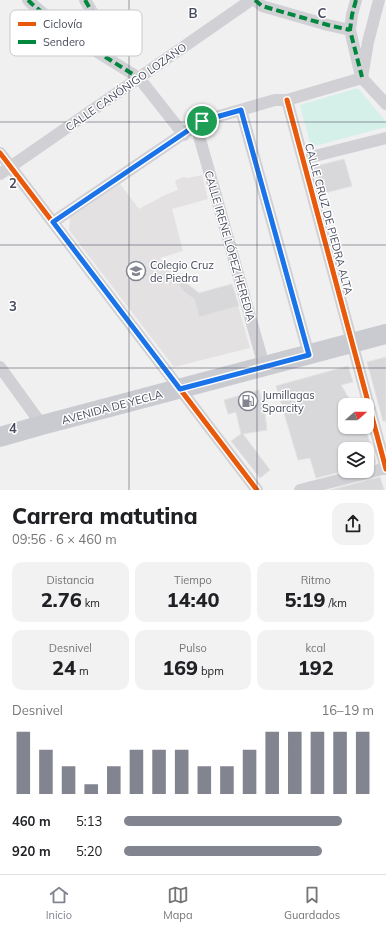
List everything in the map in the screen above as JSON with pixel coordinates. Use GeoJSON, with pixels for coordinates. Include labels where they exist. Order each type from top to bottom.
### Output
{"type":"FeatureCollection","features":[{"type":"Feature","properties":{"kind":"main road","name":"AVENIDA DE YECLA"},"geometry":{"type":"LineString","coordinates":[[0,437],[386,334]]}},
{"type":"Feature","properties":{"kind":"street"},"geometry":{"type":"LineString","coordinates":[[28,0],[39,10]]}},
{"type":"Feature","properties":{"kind":"street"},"geometry":{"type":"LineString","coordinates":[[85,0],[91,10]]}},
{"type":"Feature","properties":{"kind":"street","name":"CALLE CANÓNIGO LOZANO"},"geometry":{"type":"LineString","coordinates":[[0,174],[251,0]]}},
{"type":"Feature","properties":{"kind":"street"},"geometry":{"type":"LineString","coordinates":[[255,0],[262,6],[350,30]]}},
{"type":"Feature","properties":{"kind":"street"},"geometry":{"type":"LineString","coordinates":[[356,0],[350,30],[362,78],[386,104]]}},
{"type":"Feature","properties":{"kind":"street"},"geometry":{"type":"LineString","coordinates":[[362,78],[368,42],[379,0]]}},
{"type":"Feature","properties":{"kind":"street"},"geometry":{"type":"LineString","coordinates":[[106,56],[139,78],[184,135]]}},
{"type":"Feature","properties":{"kind":"street"},"geometry":{"type":"LineString","coordinates":[[53,222],[184,135],[202,121],[275,100],[287,100],[362,78]]}},
{"type":"Feature","properties":{"kind":"street","name":"CALLE CRUZ DE PIEDRA ALTA"},"geometry":{"type":"LineString","coordinates":[[287,100],[386,468]]}},
{"type":"Feature","properties":{"kind":"street"},"geometry":{"type":"LineString","coordinates":[[241,110],[309,355]]}},
{"type":"Feature","properties":{"kind":"street","name":"CALLE IRENE LÓPEZ HEREDIA"},"geometry":{"type":"LineString","coordinates":[[196,125],[264,366]]}},
{"type":"Feature","properties":{"kind":"street"},"geometry":{"type":"LineString","coordinates":[[303,160],[386,138]]}},
{"type":"Feature","properties":{"kind":"street"},"geometry":{"type":"LineString","coordinates":[[0,153],[257,490]]}},
{"type":"Feature","properties":{"kind":"street"},"geometry":{"type":"LineString","coordinates":[[0,367],[42,425]]}},
{"type":"Feature","properties":{"kind":"street"},"geometry":{"type":"LineString","coordinates":[[300,490],[343,484],[386,468]]}},
{"type":"Feature","properties":{"kind":"shaded area","name":"Colegio Cruz de Piedra"},"geometry":{"type":"Polygon","coordinates":[[[202,175],[208,199],[172,209],[183,251],[160,258],[164,265],[199,293],[232,284],[250,348],[174,367],[69,230],[70,218],[120,184],[139,209],[178,190],[175,181],[183,177],[188,178],[202,175]]]}},
{"type":"Feature","properties":{"kind":"green space"},"geometry":{"type":"Polygon","coordinates":[[[358,88],[386,122],[386,127],[311,147],[300,105],[358,88]]]}},
{"type":"Feature","properties":{"kind":"building"},"geometry":{"type":"Polygon","coordinates":[[[344,159],[352,186],[321,194],[313,167],[344,159]]]}},
{"type":"Feature","properties":{"kind":"building"},"geometry":{"type":"Polygon","coordinates":[[[172,272],[199,293],[232,284],[239,306],[199,317],[194,299],[184,292],[171,273],[172,272]]]}},
{"type":"Feature","properties":{"kind":"building"},"geometry":{"type":"Polygon","coordinates":[[[386,357],[386,421],[383,421],[367,362],[386,357]]]}},
{"type":"Feature","properties":{"kind":"building"},"geometry":{"type":"Polygon","coordinates":[[[348,366],[353,382],[341,385],[349,398],[338,398],[338,434],[367,434],[370,442],[338,442],[338,473],[316,478],[310,458],[298,460],[276,386],[348,366]]]}},
{"type":"Feature","properties":{"kind":"building"},"geometry":{"type":"Polygon","coordinates":[[[259,390],[265,413],[267,430],[243,434],[270,470],[260,478],[231,441],[241,434],[236,412],[228,414],[224,400],[259,390]]]}},
{"type":"Feature","properties":{"kind":"building"},"geometry":{"type":"Polygon","coordinates":[[[380,477],[384,490],[330,490],[380,477]]]}},
{"type":"Feature","properties":{"kind":"marked path"},"geometry":{"type":"LineString","coordinates":[[28,0],[39,10]]}},
{"type":"Feature","properties":{"kind":"marked path"},"geometry":{"type":"LineString","coordinates":[[85,0],[91,10]]}},
{"type":"Feature","properties":{"kind":"marked path"},"geometry":{"type":"LineString","coordinates":[[255,0],[262,6],[350,30]]}},
{"type":"Feature","properties":{"kind":"marked path"},"geometry":{"type":"LineString","coordinates":[[356,0],[350,30],[362,77]]}},
{"type":"Feature","properties":{"kind":"marked path"},"geometry":{"type":"LineString","coordinates":[[104,56],[139,78]]}},
{"type":"Feature","properties":{"kind":"cycle path"},"geometry":{"type":"LineString","coordinates":[[287,100],[386,469]]}},
{"type":"Feature","properties":{"kind":"cycle path"},"geometry":{"type":"LineString","coordinates":[[0,153],[257,490]]}},
{"type":"Feature","properties":{"kind":"place","name":"Colegio Cruz de Piedra"},"geometry":{"type":"Point","coordinates":[136,271]}},
{"type":"Feature","properties":{"kind":"place","name":"Jumillagas Sparcity"},"geometry":{"type":"Point","coordinates":[248,401]}},
{"type":"Feature","properties":{"kind":"route"},"geometry":{"type":"LineString","coordinates":[[241,110],[309,355],[180,389],[53,222],[184,135],[202,121],[241,110]]}}]}
